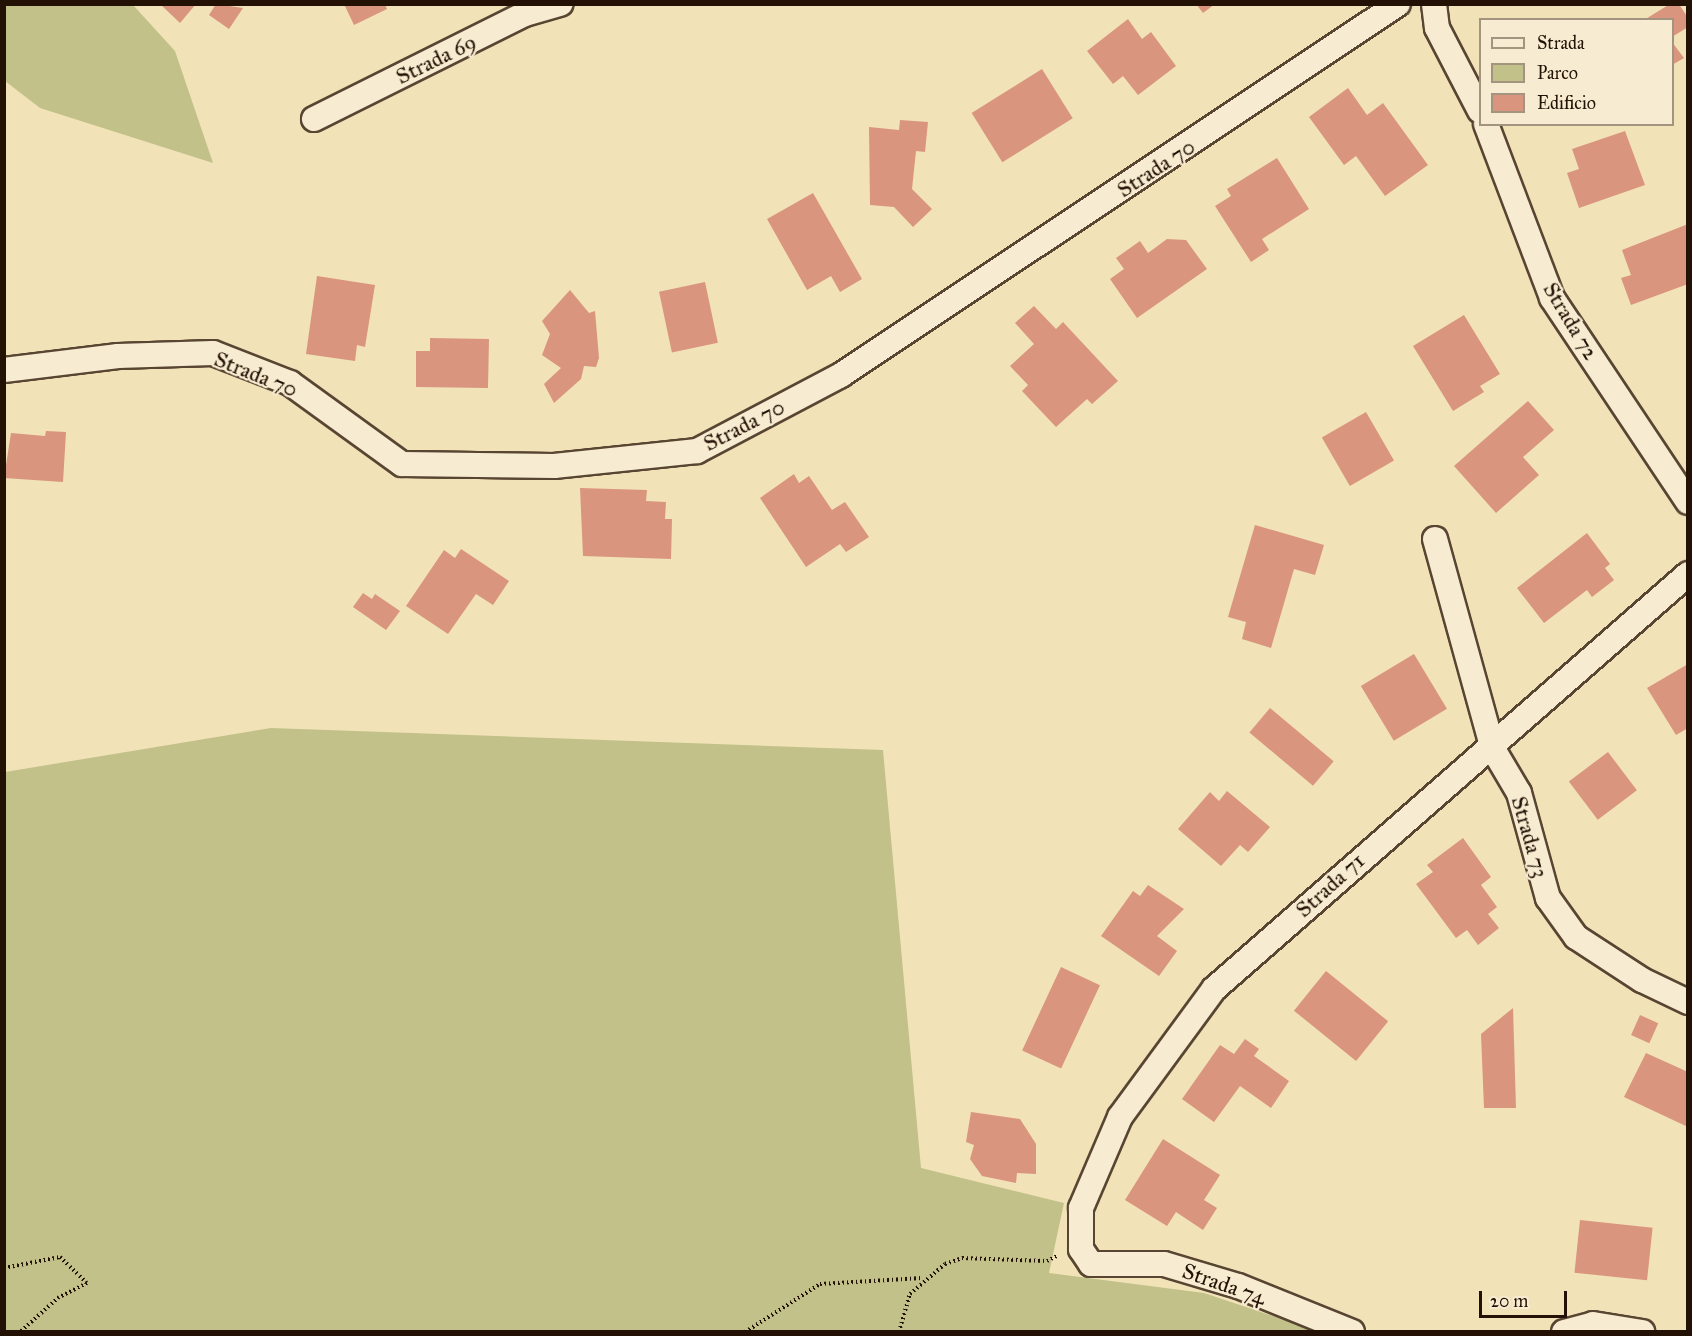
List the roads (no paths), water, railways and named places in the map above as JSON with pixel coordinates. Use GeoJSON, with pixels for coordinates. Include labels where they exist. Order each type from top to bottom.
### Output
{"type":"FeatureCollection","features":[{"type":"Feature","properties":{"kind":"street","name":"Strada 69"},"geometry":{"type":"LineString","coordinates":[[314,119],[525,14],[561,4]]}},
{"type":"Feature","properties":{"kind":"street","name":"Strada 70"},"geometry":{"type":"LineString","coordinates":[[4,370],[118,356],[213,353],[290,382],[402,464],[554,466],[697,450],[841,375],[1398,4]]}},
{"type":"Feature","properties":{"kind":"street"},"geometry":{"type":"LineString","coordinates":[[1434,4],[1437,28],[1479,109]]}},
{"type":"Feature","properties":{"kind":"street","name":"Strada 72"},"geometry":{"type":"LineString","coordinates":[[1487,126],[1552,298],[1688,502]]}},
{"type":"Feature","properties":{"kind":"street","name":"Strada 73"},"geometry":{"type":"LineString","coordinates":[[1435,539],[1493,749],[1519,793],[1548,898],[1576,937],[1642,980],[1688,1002]]}},
{"type":"Feature","properties":{"kind":"street","name":"Strada 71"},"geometry":{"type":"LineString","coordinates":[[1086,1257],[1080,1208],[1120,1117],[1214,989],[1454,775],[1493,749],[1688,574]]}},
{"type":"Feature","properties":{"kind":"street","name":"Strada 74"},"geometry":{"type":"LineString","coordinates":[[1086,1257],[1164,1264],[1238,1286],[1352,1332]]}},
{"type":"Feature","properties":{"kind":"street"},"geometry":{"type":"LineString","coordinates":[[1564,1332],[1593,1324],[1642,1332]]}}]}
